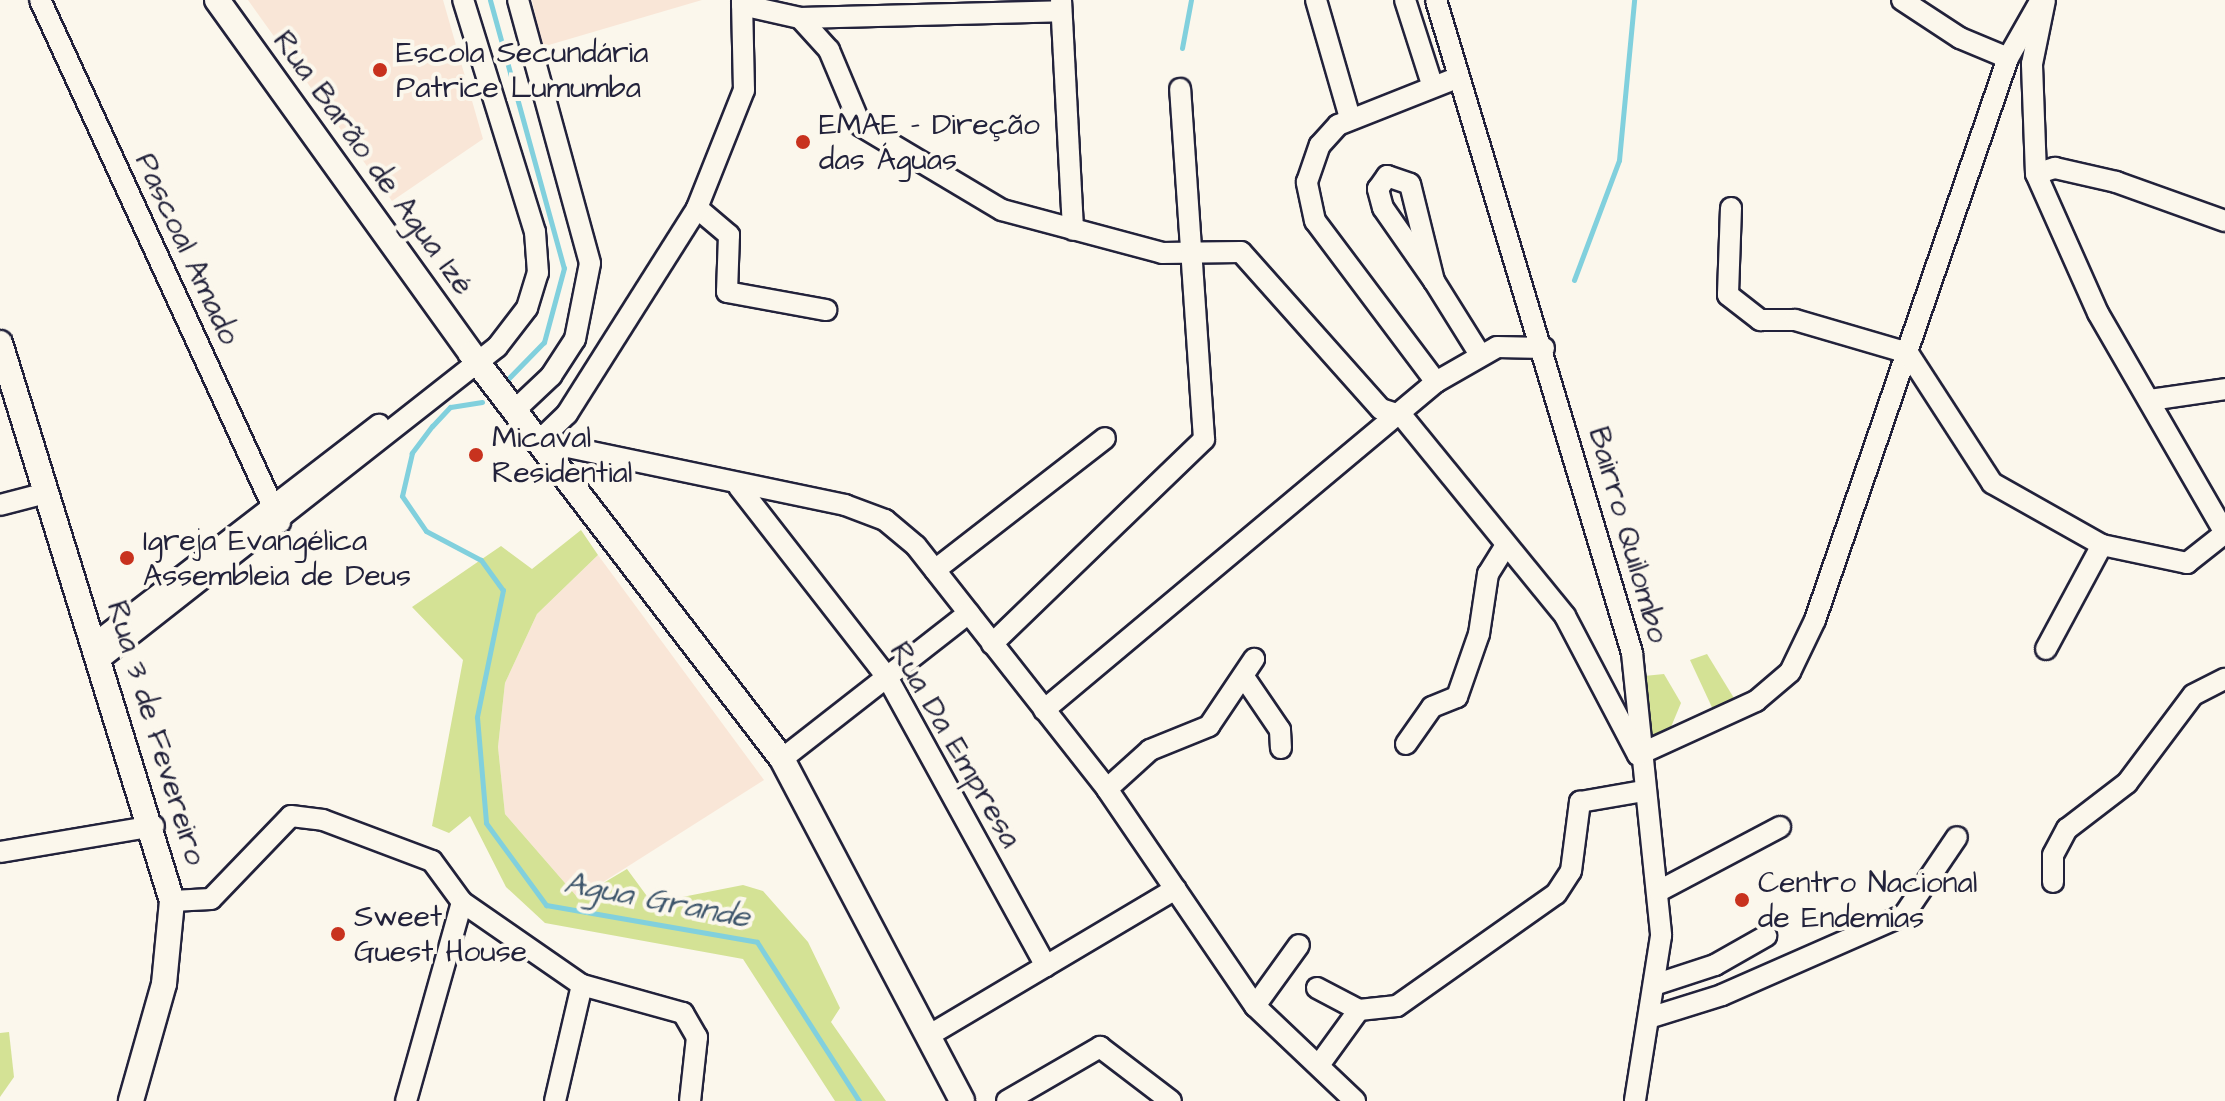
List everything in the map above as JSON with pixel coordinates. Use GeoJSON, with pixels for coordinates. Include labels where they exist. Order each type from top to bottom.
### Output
{"type":"FeatureCollection","features":[{"type":"Feature","properties":{"kind":"main road","name":"Rua Barão de Agua Izé"},"geometry":{"type":"LineString","coordinates":[[217,0],[474,358],[782,759],[962,1101]]}},
{"type":"Feature","properties":{"kind":"main road","name":"Rua 3 de Fevereiro"},"geometry":{"type":"LineString","coordinates":[[0,343],[154,826],[172,901],[164,984],[131,1101]]}},
{"type":"Feature","properties":{"kind":"street","name":"Pascoal Amado"},"geometry":{"type":"LineString","coordinates":[[40,0],[277,514]]}},
{"type":"Feature","properties":{"kind":"street"},"geometry":{"type":"LineString","coordinates":[[99,651],[474,358],[527,308],[538,273],[535,232],[463,0]]}},
{"type":"Feature","properties":{"kind":"street"},"geometry":{"type":"LineString","coordinates":[[515,410],[551,376],[575,339],[590,263],[518,0]]}},
{"type":"Feature","properties":{"kind":"street"},"geometry":{"type":"LineString","coordinates":[[1316,0],[1350,118]]}},
{"type":"Feature","properties":{"kind":"street"},"geometry":{"type":"LineString","coordinates":[[1405,0],[1433,87]]}},
{"type":"Feature","properties":{"kind":"street","name":"Bairro Quilombo"},"geometry":{"type":"LineString","coordinates":[[1436,0],[1628,629],[1638,755],[1659,891],[1657,984],[1635,1101]]}},
{"type":"Feature","properties":{"kind":"street"},"geometry":{"type":"LineString","coordinates":[[1902,0],[1960,38],[2008,58]]}},
{"type":"Feature","properties":{"kind":"street"},"geometry":{"type":"LineString","coordinates":[[800,18],[829,50],[861,126],[1002,210],[1073,230],[1192,255],[1241,252],[1381,409],[1402,416],[1506,545],[1592,658],[1638,755],[1756,701],[1790,672],[1908,353],[2008,58],[2043,0]]}},
{"type":"Feature","properties":{"kind":"street"},"geometry":{"type":"LineString","coordinates":[[1731,208],[1728,295],[1760,320],[1795,320],[1908,353],[1992,483],[2102,545],[2187,563],[2225,533],[2098,313],[2036,174],[2032,64],[2043,0]]}},
{"type":"Feature","properties":{"kind":"street"},"geometry":{"type":"LineString","coordinates":[[539,441],[567,414],[697,208],[744,90],[742,2],[800,18],[854,6],[1061,5],[1073,230]]}},
{"type":"Feature","properties":{"kind":"street"},"geometry":{"type":"LineString","coordinates":[[1436,382],[1310,208],[1313,157],[1350,118],[1459,77]]}},
{"type":"Feature","properties":{"kind":"street"},"geometry":{"type":"LineString","coordinates":[[992,644],[1204,439],[1180,89]]}},
{"type":"Feature","properties":{"kind":"street"},"geometry":{"type":"LineString","coordinates":[[2036,174],[2055,168],[2116,182],[2225,221]]}},
{"type":"Feature","properties":{"kind":"street"},"geometry":{"type":"LineString","coordinates":[[1434,281],[1410,184],[1387,176],[1378,189],[1383,208],[1479,353]]}},
{"type":"Feature","properties":{"kind":"street"},"geometry":{"type":"LineString","coordinates":[[697,208],[729,235],[727,292],[826,310]]}},
{"type":"Feature","properties":{"kind":"street"},"geometry":{"type":"LineString","coordinates":[[1044,710],[1402,416],[1436,382],[1479,353],[1544,348]]}},
{"type":"Feature","properties":{"kind":"street"},"geometry":{"type":"LineString","coordinates":[[2150,400],[2225,389]]}},
{"type":"Feature","properties":{"kind":"street"},"geometry":{"type":"LineString","coordinates":[[935,570],[1105,438]]}},
{"type":"Feature","properties":{"kind":"street"},"geometry":{"type":"LineString","coordinates":[[539,441],[739,487],[845,505],[885,520],[935,570],[1107,789],[1255,1006],[1355,1101]]}},
{"type":"Feature","properties":{"kind":"street","name":"Rua Da Empresa"},"geometry":{"type":"LineString","coordinates":[[739,487],[887,677],[1046,966]]}},
{"type":"Feature","properties":{"kind":"street"},"geometry":{"type":"LineString","coordinates":[[0,505],[46,493]]}},
{"type":"Feature","properties":{"kind":"street"},"geometry":{"type":"LineString","coordinates":[[1406,744],[1432,707],[1457,697],[1479,634],[1488,574],[1506,545]]}},
{"type":"Feature","properties":{"kind":"street"},"geometry":{"type":"LineString","coordinates":[[2046,649],[2102,545]]}},
{"type":"Feature","properties":{"kind":"street"},"geometry":{"type":"LineString","coordinates":[[782,759],[969,613]]}},
{"type":"Feature","properties":{"kind":"street"},"geometry":{"type":"LineString","coordinates":[[1107,789],[1150,750],[1209,726],[1249,668],[1280,730],[1281,748]]}},
{"type":"Feature","properties":{"kind":"street"},"geometry":{"type":"LineString","coordinates":[[2053,882],[2053,855],[2067,829],[2127,783],[2193,695],[2225,679]]}},
{"type":"Feature","properties":{"kind":"street"},"geometry":{"type":"LineString","coordinates":[[1317,988],[1359,1010],[1397,1006],[1520,925],[1571,871],[1580,802],[1644,791]]}},
{"type":"Feature","properties":{"kind":"street"},"geometry":{"type":"LineString","coordinates":[[172,901],[211,899],[291,816],[323,820],[432,861],[462,902],[582,985],[683,1013],[697,1037],[690,1101]]}},
{"type":"Feature","properties":{"kind":"street"},"geometry":{"type":"LineString","coordinates":[[0,852],[154,826]]}},
{"type":"Feature","properties":{"kind":"street"},"geometry":{"type":"LineString","coordinates":[[1659,891],[1780,827]]}},
{"type":"Feature","properties":{"kind":"street"},"geometry":{"type":"LineString","coordinates":[[1652,1017],[1722,995],[1904,915],[1957,837]]}},
{"type":"Feature","properties":{"kind":"street"},"geometry":{"type":"LineString","coordinates":[[928,1036],[1176,889]]}},
{"type":"Feature","properties":{"kind":"street"},"geometry":{"type":"LineString","coordinates":[[406,1101],[462,902]]}},
{"type":"Feature","properties":{"kind":"street"},"geometry":{"type":"LineString","coordinates":[[1657,984],[1715,965],[1766,936]]}},
{"type":"Feature","properties":{"kind":"street"},"geometry":{"type":"LineString","coordinates":[[1255,1006],[1299,945]]}},
{"type":"Feature","properties":{"kind":"street"},"geometry":{"type":"LineString","coordinates":[[555,1101],[582,985]]}},
{"type":"Feature","properties":{"kind":"street"},"geometry":{"type":"LineString","coordinates":[[1319,1065],[1359,1010]]}},
{"type":"Feature","properties":{"kind":"street"},"geometry":{"type":"LineString","coordinates":[[1007,1101],[1100,1047],[1171,1101]]}},
{"type":"Feature","properties":{"kind":"shaded area","name":"Escola Secundária Patrice Lumumba"},"geometry":{"type":"Polygon","coordinates":[[[248,0],[443,0],[483,139],[392,201],[248,0]]]}},
{"type":"Feature","properties":{"kind":"shaded area"},"geometry":{"type":"Polygon","coordinates":[[[532,0],[702,0],[542,47],[532,0]]]}},
{"type":"Feature","properties":{"kind":"shaded area"},"geometry":{"type":"Polygon","coordinates":[[[598,555],[764,780],[578,898],[505,814],[498,747],[505,683],[537,614],[598,555]]]}},
{"type":"Feature","properties":{"kind":"green space"},"geometry":{"type":"Polygon","coordinates":[[[581,530],[598,555],[537,614],[505,683],[498,747],[505,814],[578,898],[627,869],[652,903],[743,885],[763,891],[808,942],[840,1008],[831,1022],[886,1101],[835,1101],[743,959],[545,923],[506,887],[470,816],[449,833],[432,826],[463,660],[412,607],[501,546],[532,569],[581,530]]]}},
{"type":"Feature","properties":{"kind":"green space"},"geometry":{"type":"Polygon","coordinates":[[[1707,654],[1737,703],[1716,716],[1690,660],[1707,654]]]}},
{"type":"Feature","properties":{"kind":"green space"},"geometry":{"type":"Polygon","coordinates":[[[1664,674],[1681,703],[1666,739],[1643,746],[1644,676],[1664,674]]]}},
{"type":"Feature","properties":{"kind":"green space"},"geometry":{"type":"Polygon","coordinates":[[[9,1032],[14,1077],[0,1097],[0,1033],[9,1032]]]}},
{"type":"Feature","properties":{"kind":"waterway"},"geometry":{"type":"LineString","coordinates":[[490,0],[564,268],[544,342],[506,381]]}},
{"type":"Feature","properties":{"kind":"waterway"},"geometry":{"type":"LineString","coordinates":[[1182,48],[1191,0]]}},
{"type":"Feature","properties":{"kind":"waterway"},"geometry":{"type":"LineString","coordinates":[[1574,280],[1619,160],[1634,0]]}},
{"type":"Feature","properties":{"kind":"waterway","name":"Agua Grande"},"geometry":{"type":"LineString","coordinates":[[482,402],[450,407],[432,426],[412,453],[402,496],[426,531],[481,560],[503,590],[477,717],[486,823],[546,905],[757,942],[859,1101]]}},
{"type":"Feature","properties":{"kind":"place","name":"Escola Secundária Patrice Lumumba"},"geometry":{"type":"Point","coordinates":[380,70]}},
{"type":"Feature","properties":{"kind":"place","name":"EMAE - Direção das Águas"},"geometry":{"type":"Point","coordinates":[803,142]}},
{"type":"Feature","properties":{"kind":"place","name":"Micaval Residential"},"geometry":{"type":"Point","coordinates":[476,455]}},
{"type":"Feature","properties":{"kind":"place","name":"Igreja Evangélica Assembleia de Deus"},"geometry":{"type":"Point","coordinates":[127,558]}},
{"type":"Feature","properties":{"kind":"place","name":"Centro Nacional de Endemias"},"geometry":{"type":"Point","coordinates":[1742,900]}},
{"type":"Feature","properties":{"kind":"place","name":"Sweet Guest House"},"geometry":{"type":"Point","coordinates":[338,934]}}]}
